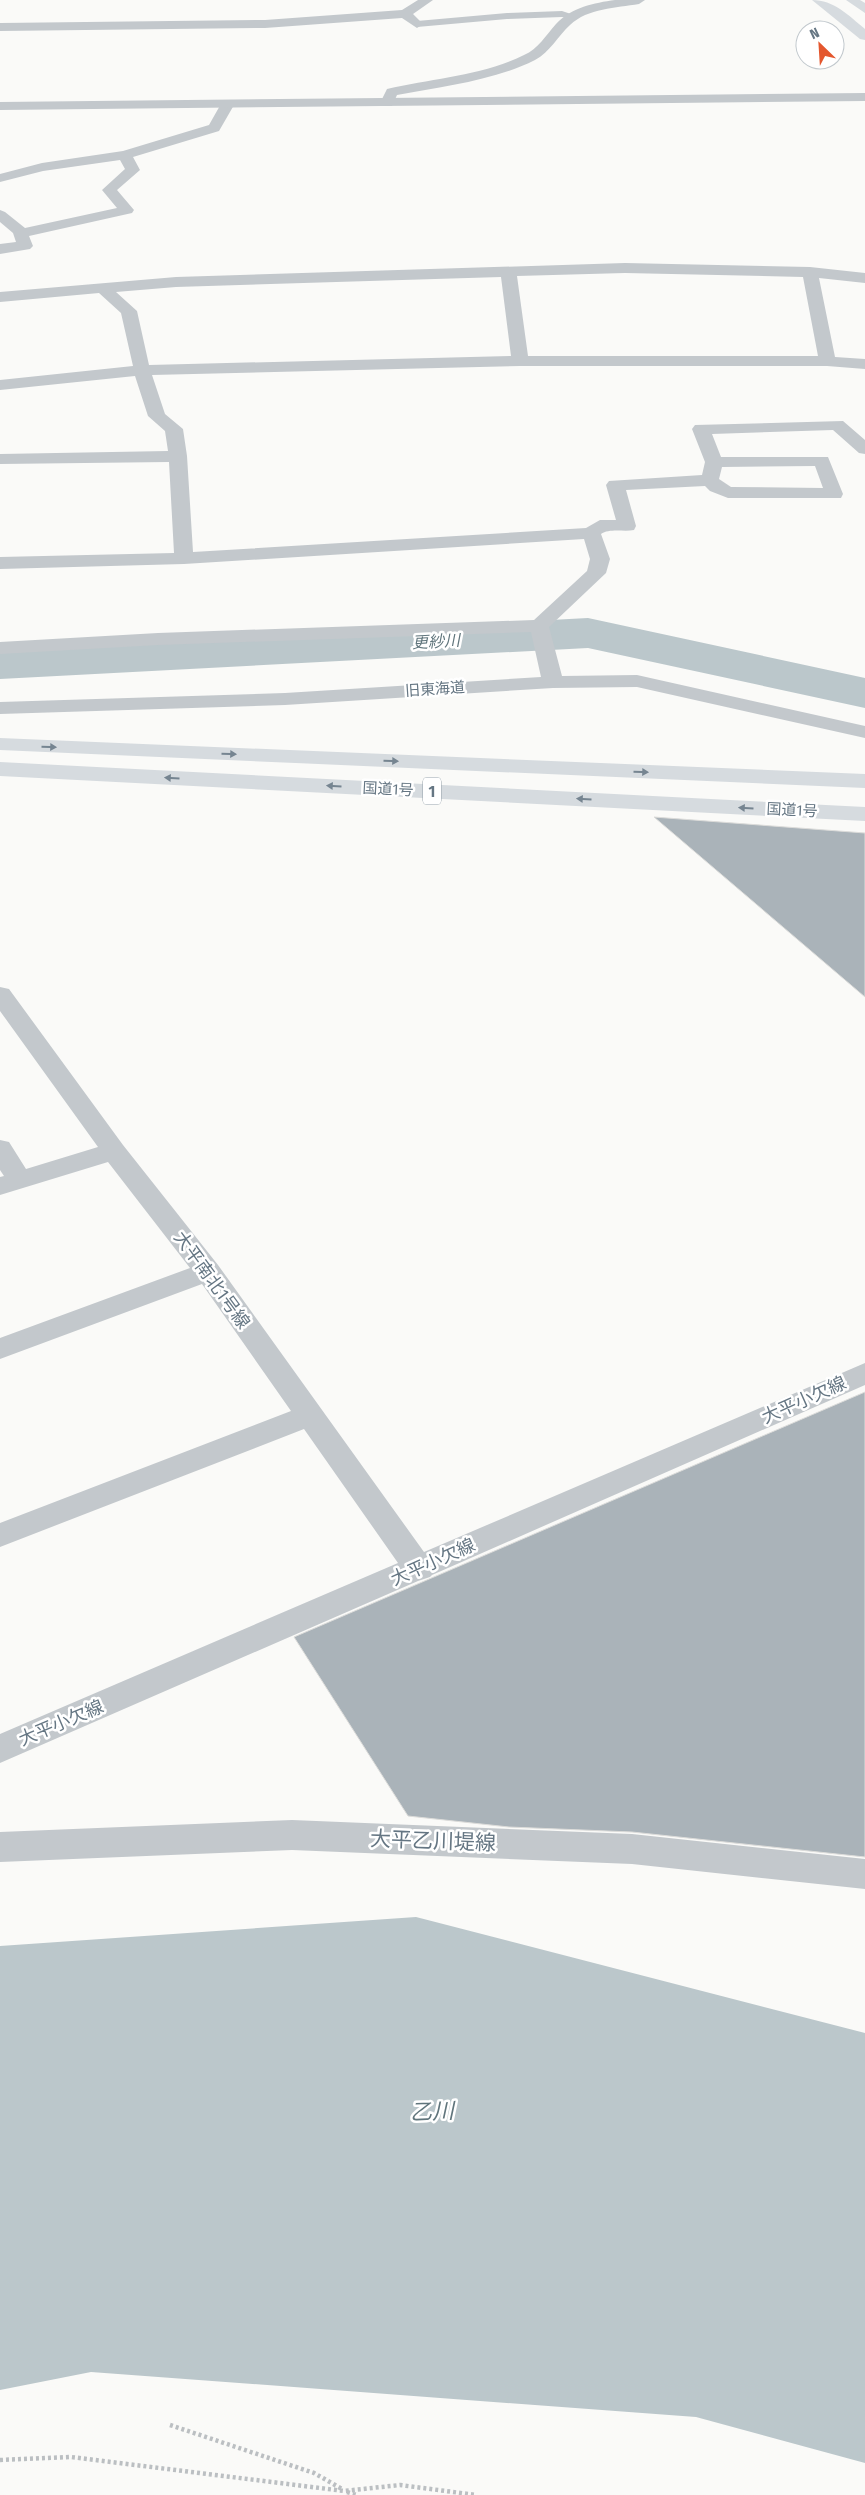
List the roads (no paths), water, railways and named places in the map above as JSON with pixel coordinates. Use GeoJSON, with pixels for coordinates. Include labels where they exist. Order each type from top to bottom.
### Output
{"type":"FeatureCollection","features":[{"type":"Feature","properties":{"kind":"main road"},"geometry":{"type":"LineString","coordinates":[[818,0],[865,36]]}},
{"type":"Feature","properties":{"kind":"main road"},"geometry":{"type":"LineString","coordinates":[[852,0],[865,9]]}},
{"type":"Feature","properties":{"kind":"main road","name":"国道1号"},"geometry":{"type":"LineString","coordinates":[[0,744],[865,782]]}},
{"type":"Feature","properties":{"kind":"main road","name":"国道1号"},"geometry":{"type":"LineString","coordinates":[[0,769],[865,814]]}},
{"type":"Feature","properties":{"kind":"street"},"geometry":{"type":"LineString","coordinates":[[0,26],[247,24],[405,14],[427,0]]}},
{"type":"Feature","properties":{"kind":"street"},"geometry":{"type":"LineString","coordinates":[[387,103],[392,92],[490,72],[530,58],[542,51],[552,35],[572,16],[587,10],[640,0]]}},
{"type":"Feature","properties":{"kind":"street"},"geometry":{"type":"LineString","coordinates":[[405,14],[416,24]]}},
{"type":"Feature","properties":{"kind":"street"},"geometry":{"type":"LineString","coordinates":[[0,106],[865,97]]}},
{"type":"Feature","properties":{"kind":"street"},"geometry":{"type":"LineString","coordinates":[[0,178],[42,167],[125,155],[214,128],[227,105]]}},
{"type":"Feature","properties":{"kind":"street"},"geometry":{"type":"LineString","coordinates":[[21,233],[127,210],[110,190],[133,170],[125,155]]}},
{"type":"Feature","properties":{"kind":"street"},"geometry":{"type":"LineString","coordinates":[[0,215],[21,233],[25,246],[0,249]]}},
{"type":"Feature","properties":{"kind":"street"},"geometry":{"type":"LineString","coordinates":[[0,297],[176,282],[625,268],[810,272],[865,278]]}},
{"type":"Feature","properties":{"kind":"street"},"geometry":{"type":"LineString","coordinates":[[508,271],[520,361]]}},
{"type":"Feature","properties":{"kind":"street"},"geometry":{"type":"LineString","coordinates":[[810,272],[827,361]]}},
{"type":"Feature","properties":{"kind":"street"},"geometry":{"type":"LineString","coordinates":[[102,288],[129,312],[142,370],[157,416],[174,429],[178,456],[184,558]]}},
{"type":"Feature","properties":{"kind":"street"},"geometry":{"type":"LineString","coordinates":[[0,385],[142,370],[520,361],[827,361],[865,364]]}},
{"type":"Feature","properties":{"kind":"street"},"geometry":{"type":"LineString","coordinates":[[0,563],[184,558],[591,532],[600,526],[627,526],[615,485],[712,471],[822,461],[834,494],[728,492],[716,487],[712,471],[701,430],[837,425],[865,449]]}},
{"type":"Feature","properties":{"kind":"street"},"geometry":{"type":"LineString","coordinates":[[0,459],[178,456]]}},
{"type":"Feature","properties":{"kind":"street"},"geometry":{"type":"LineString","coordinates":[[0,648],[158,640],[539,626],[596,572],[600,559],[591,532]]}},
{"type":"Feature","properties":{"kind":"street"},"geometry":{"type":"LineString","coordinates":[[539,626],[554,682]]}},
{"type":"Feature","properties":{"kind":"street","name":"旧東海道"},"geometry":{"type":"LineString","coordinates":[[0,708],[285,699],[554,682],[637,681],[865,732]]}},
{"type":"Feature","properties":{"kind":"street","name":"大平南北1号線"},"geometry":{"type":"LineString","coordinates":[[0,994],[114,1151],[208,1272],[419,1569]]}},
{"type":"Feature","properties":{"kind":"street"},"geometry":{"type":"LineString","coordinates":[[0,1148],[9,1182],[114,1151]]}},
{"type":"Feature","properties":{"kind":"street"},"geometry":{"type":"LineString","coordinates":[[0,1349],[208,1272]]}},
{"type":"Feature","properties":{"kind":"street","name":"大平小欠線"},"geometry":{"type":"LineString","coordinates":[[0,1749],[419,1569],[865,1373]]}},
{"type":"Feature","properties":{"kind":"street"},"geometry":{"type":"LineString","coordinates":[[0,1535],[309,1415]]}},
{"type":"Feature","properties":{"kind":"street","name":"大平乙川堤線"},"geometry":{"type":"LineString","coordinates":[[0,1847],[292,1835],[632,1849],[865,1874]]}},
{"type":"Feature","properties":{"kind":"lane"},"geometry":{"type":"LineString","coordinates":[[416,24],[507,16],[562,14],[572,16]]}},
{"type":"Feature","properties":{"kind":"water","name":"乙川"},"geometry":{"type":"Polygon","coordinates":[[[416,1917],[865,2033],[865,2463],[696,2417],[91,2372],[0,2390],[0,1946],[416,1917]]]}},
{"type":"Feature","properties":{"kind":"waterway","name":"更紗川"},"geometry":{"type":"LineString","coordinates":[[0,664],[588,633],[865,693]]}}]}
